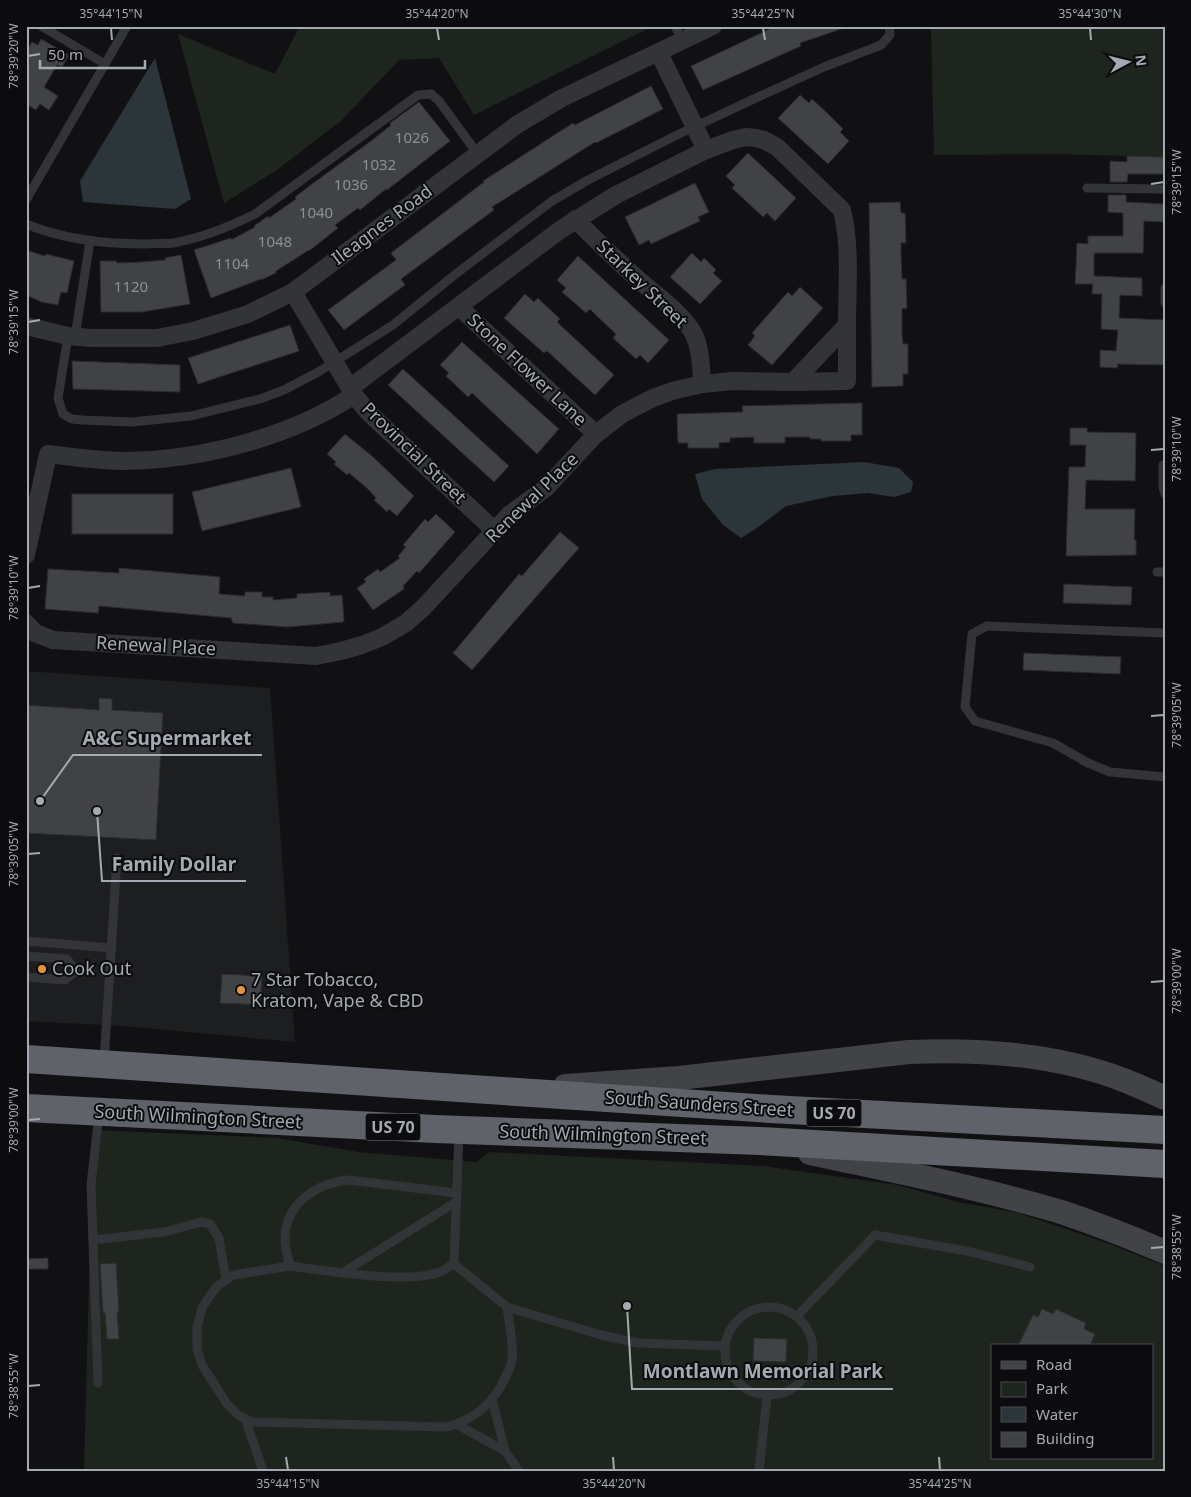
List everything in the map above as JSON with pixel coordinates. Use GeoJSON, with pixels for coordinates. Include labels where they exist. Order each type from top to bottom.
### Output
{"type":"FeatureCollection","features":[{"type":"Feature","properties":{"kind":"highway","name":"US 70"},"geometry":{"type":"LineString","coordinates":[[26,1058],[504,1090]]}},
{"type":"Feature","properties":{"kind":"highway","name":"South Saunders Street"},"geometry":{"type":"LineString","coordinates":[[504,1090],[771,1109],[1165,1130]]}},
{"type":"Feature","properties":{"kind":"highway","name":"South Wilmington Street"},"geometry":{"type":"LineString","coordinates":[[26,1108],[459,1130],[760,1142]]}},
{"type":"Feature","properties":{"kind":"highway","name":"South Saunders Street"},"geometry":{"type":"LineString","coordinates":[[760,1142],[1165,1164]]}},
{"type":"Feature","properties":{"kind":"main road"},"geometry":{"type":"LineString","coordinates":[[504,1090],[679,1078],[908,1052],[944,1050],[1027,1056],[1087,1069],[1125,1080],[1156,1094]]}},
{"type":"Feature","properties":{"kind":"main road","name":"South Wilmington Street"},"geometry":{"type":"LineString","coordinates":[[760,1142],[991,1193],[1057,1211],[1105,1227],[1165,1252]]}},
{"type":"Feature","properties":{"kind":"street","name":"Ileagnes Road"},"geometry":{"type":"LineString","coordinates":[[26,326],[72,336],[123,339],[157,338],[194,331],[248,314],[293,292],[518,124],[562,98],[659,52],[679,33],[713,26]]}},
{"type":"Feature","properties":{"kind":"street"},"geometry":{"type":"LineString","coordinates":[[659,52],[706,150]]}},
{"type":"Feature","properties":{"kind":"street"},"geometry":{"type":"LineString","coordinates":[[26,555],[48,454],[124,461],[184,456],[226,448],[296,425],[335,408],[352,391],[459,306],[575,219],[616,195],[706,150],[746,137],[764,140],[777,147],[842,210],[845,224],[847,248],[847,325],[793,382]]}},
{"type":"Feature","properties":{"kind":"street","name":"Starkey Street"},"geometry":{"type":"LineString","coordinates":[[575,219],[616,260],[681,318],[693,332],[698,348],[702,384]]}},
{"type":"Feature","properties":{"kind":"street","name":"Provincial Street"},"geometry":{"type":"LineString","coordinates":[[293,292],[352,391],[369,413],[495,531]]}},
{"type":"Feature","properties":{"kind":"street","name":"Stone Flower Lane"},"geometry":{"type":"LineString","coordinates":[[459,306],[596,434]]}},
{"type":"Feature","properties":{"kind":"street","name":"Renewal Place"},"geometry":{"type":"LineString","coordinates":[[26,623],[35,633],[53,640],[316,656],[341,651],[382,637],[406,623],[423,608],[510,514],[546,488],[596,434],[622,414],[653,398],[672,391],[702,384],[733,381],[847,381],[847,325]]}},
{"type":"Feature","properties":{"kind":"lane"},"geometry":{"type":"LineString","coordinates":[[41,26],[105,64]]}},
{"type":"Feature","properties":{"kind":"lane"},"geometry":{"type":"LineString","coordinates":[[26,200],[127,26]]}},
{"type":"Feature","properties":{"kind":"lane"},"geometry":{"type":"LineString","coordinates":[[90,241],[58,398],[63,414],[72,419],[132,422],[190,416],[225,409],[284,390],[334,362],[393,325],[457,273],[552,202],[588,180],[696,126],[824,67],[881,45],[890,35],[890,26]]}},
{"type":"Feature","properties":{"kind":"lane"},"geometry":{"type":"LineString","coordinates":[[26,224],[58,235],[105,243],[172,243],[207,235],[234,225],[255,214],[418,95],[431,94],[439,101],[477,153]]}},
{"type":"Feature","properties":{"kind":"lane"},"geometry":{"type":"LineString","coordinates":[[1087,188],[1165,189]]}},
{"type":"Feature","properties":{"kind":"lane"},"geometry":{"type":"LineString","coordinates":[[1165,288],[1165,303]]}},
{"type":"Feature","properties":{"kind":"lane"},"geometry":{"type":"LineString","coordinates":[[1163,465],[1163,487],[1165,494]]}},
{"type":"Feature","properties":{"kind":"lane"},"geometry":{"type":"LineString","coordinates":[[1165,633],[987,626],[972,634],[965,707],[975,720],[1052,743],[1088,763],[1110,772],[1165,777]]}},
{"type":"Feature","properties":{"kind":"lane"},"geometry":{"type":"LineString","coordinates":[[103,1064],[117,858]]}},
{"type":"Feature","properties":{"kind":"lane"},"geometry":{"type":"LineString","coordinates":[[26,941],[112,948]]}},
{"type":"Feature","properties":{"kind":"lane"},"geometry":{"type":"LineString","coordinates":[[26,956],[67,959],[76,971],[65,980],[26,977]]}},
{"type":"Feature","properties":{"kind":"lane"},"geometry":{"type":"LineString","coordinates":[[98,1383],[91,1185],[99,1112]]}},
{"type":"Feature","properties":{"kind":"lane"},"geometry":{"type":"LineString","coordinates":[[454,1264],[459,1130]]}},
{"type":"Feature","properties":{"kind":"lane"},"geometry":{"type":"LineString","coordinates":[[290,1266],[285,1240],[286,1229],[298,1204],[306,1195],[316,1189],[338,1181],[349,1180],[456,1198]]}},
{"type":"Feature","properties":{"kind":"lane"},"geometry":{"type":"LineString","coordinates":[[342,1273],[456,1198]]}},
{"type":"Feature","properties":{"kind":"lane"},"geometry":{"type":"LineString","coordinates":[[93,1240],[164,1232],[201,1222],[210,1224],[219,1238],[226,1280]]}},
{"type":"Feature","properties":{"kind":"lane"},"geometry":{"type":"LineString","coordinates":[[797,1316],[875,1235],[967,1251],[1030,1267]]}},
{"type":"Feature","properties":{"kind":"lane"},"geometry":{"type":"LineString","coordinates":[[454,1264],[440,1272],[417,1276],[372,1276],[290,1266],[233,1275],[216,1287],[203,1306],[197,1326],[197,1349],[202,1365],[212,1384],[227,1404],[238,1415],[252,1422],[446,1427],[475,1416],[492,1399],[504,1381],[512,1363],[507,1307]]}},
{"type":"Feature","properties":{"kind":"lane"},"geometry":{"type":"LineString","coordinates":[[454,1264],[507,1307],[638,1343],[725,1346]]}},
{"type":"Feature","properties":{"kind":"lane"},"geometry":{"type":"LineString","coordinates":[[770,1306],[784,1309],[797,1316],[806,1327],[812,1340],[813,1354],[810,1369],[802,1382],[790,1391],[775,1396],[760,1396],[746,1390],[734,1380],[727,1367],[724,1352],[726,1337],[733,1324],[743,1314],[756,1308],[770,1306]]}},
{"type":"Feature","properties":{"kind":"lane"},"geometry":{"type":"LineString","coordinates":[[759,1471],[766,1396]]}},
{"type":"Feature","properties":{"kind":"lane"},"geometry":{"type":"LineString","coordinates":[[492,1399],[505,1451],[519,1471]]}},
{"type":"Feature","properties":{"kind":"lane"},"geometry":{"type":"LineString","coordinates":[[245,1418],[263,1471]]}},
{"type":"Feature","properties":{"kind":"lane"},"geometry":{"type":"LineString","coordinates":[[456,1424],[505,1451]]}},
{"type":"Feature","properties":{"kind":"shaded area"},"geometry":{"type":"Polygon","coordinates":[[[26,671],[270,688],[295,1042],[123,1026],[26,1021],[26,671]]]}},
{"type":"Feature","properties":{"kind":"green space"},"geometry":{"type":"Polygon","coordinates":[[[300,26],[653,26],[474,115],[439,58],[399,60],[342,120],[277,170],[224,203],[178,34],[275,74],[300,26]]]}},
{"type":"Feature","properties":{"kind":"green space"},"geometry":{"type":"Polygon","coordinates":[[[931,26],[1165,26],[1165,157],[1055,154],[934,155],[931,26]]]}},
{"type":"Feature","properties":{"kind":"green space"},"geometry":{"type":"Polygon","coordinates":[[[93,1130],[277,1138],[358,1152],[476,1162],[490,1152],[763,1166],[898,1185],[958,1202],[1019,1213],[1107,1243],[1165,1266],[1165,1471],[84,1471],[93,1130]]]}},
{"type":"Feature","properties":{"kind":"water"},"geometry":{"type":"Polygon","coordinates":[[[155,58],[191,199],[175,209],[83,202],[80,181],[155,58]]]}},
{"type":"Feature","properties":{"kind":"water"},"geometry":{"type":"Polygon","coordinates":[[[864,462],[899,468],[913,482],[911,492],[894,497],[868,493],[833,496],[786,506],[741,538],[723,525],[702,499],[695,474],[715,469],[864,462]]]}},
{"type":"Feature","properties":{"kind":"building"},"geometry":{"type":"Polygon","coordinates":[[[776,26],[843,26],[844,28],[800,43],[801,46],[703,90],[691,66],[776,26]]]}},
{"type":"Feature","properties":{"kind":"building"},"geometry":{"type":"Polygon","coordinates":[[[41,39],[69,55],[62,67],[57,65],[44,87],[58,96],[49,110],[40,104],[36,110],[26,104],[26,52],[32,42],[38,45],[41,39]]]}},
{"type":"Feature","properties":{"kind":"building"},"geometry":{"type":"Polygon","coordinates":[[[651,86],[663,109],[595,142],[492,207],[494,210],[401,279],[405,285],[344,330],[328,310],[396,260],[391,253],[483,181],[573,123],[575,125],[651,86]]]}},
{"type":"Feature","properties":{"kind":"building"},"geometry":{"type":"Polygon","coordinates":[[[800,95],[809,103],[812,99],[826,112],[843,129],[840,132],[849,141],[828,164],[778,118],[800,95]]]}},
{"type":"Feature","properties":{"kind":"building"},"geometry":{"type":"Polygon","coordinates":[[[419,102],[450,141],[360,210],[358,208],[335,225],[338,228],[309,251],[276,271],[276,273],[211,298],[194,250],[231,238],[231,240],[255,227],[268,216],[269,218],[419,102]]]}},
{"type":"Feature","properties":{"kind":"building"},"geometry":{"type":"Polygon","coordinates":[[[748,153],[796,198],[775,221],[767,213],[763,217],[732,188],[735,185],[726,176],[748,153]]]}},
{"type":"Feature","properties":{"kind":"building"},"geometry":{"type":"Polygon","coordinates":[[[1127,156],[1165,157],[1165,174],[1128,174],[1127,182],[1110,182],[1110,161],[1127,162],[1127,156]]]}},
{"type":"Feature","properties":{"kind":"building"},"geometry":{"type":"Polygon","coordinates":[[[695,183],[709,212],[698,217],[700,221],[651,244],[649,240],[639,245],[625,217],[695,183]]]}},
{"type":"Feature","properties":{"kind":"building"},"geometry":{"type":"Polygon","coordinates":[[[1108,195],[1126,195],[1126,202],[1165,204],[1165,222],[1144,221],[1143,253],[1094,253],[1094,276],[1142,278],[1142,296],[1120,295],[1119,318],[1165,320],[1165,365],[1118,364],[1117,368],[1100,367],[1100,350],[1116,351],[1118,330],[1101,329],[1102,294],[1092,294],[1093,284],[1075,284],[1077,243],[1088,244],[1088,236],[1123,236],[1123,213],[1108,212],[1108,195]]]}},
{"type":"Feature","properties":{"kind":"building"},"geometry":{"type":"Polygon","coordinates":[[[900,202],[901,213],[905,213],[906,243],[901,243],[901,255],[902,279],[906,279],[907,308],[902,309],[902,333],[903,344],[908,344],[908,374],[903,374],[903,386],[872,387],[869,203],[900,202]]]}},
{"type":"Feature","properties":{"kind":"building"},"geometry":{"type":"Polygon","coordinates":[[[26,250],[45,256],[46,254],[74,261],[67,293],[61,292],[58,305],[42,302],[26,295],[26,250]]]}},
{"type":"Feature","properties":{"kind":"building"},"geometry":{"type":"Polygon","coordinates":[[[692,253],[701,262],[704,258],[716,270],[713,273],[722,281],[700,304],[670,277],[692,253]]]}},
{"type":"Feature","properties":{"kind":"building"},"geometry":{"type":"Polygon","coordinates":[[[181,255],[190,304],[142,312],[101,312],[100,261],[116,261],[117,263],[141,262],[165,260],[165,258],[181,255]]]}},
{"type":"Feature","properties":{"kind":"building"},"geometry":{"type":"Polygon","coordinates":[[[578,256],[669,340],[648,363],[640,355],[636,359],[613,338],[616,334],[590,309],[586,313],[562,292],[566,288],[557,280],[578,256]]]}},
{"type":"Feature","properties":{"kind":"building"},"geometry":{"type":"Polygon","coordinates":[[[800,287],[823,308],[772,365],[748,345],[755,336],[752,333],[788,292],[792,296],[800,287]]]}},
{"type":"Feature","properties":{"kind":"building"},"geometry":{"type":"Polygon","coordinates":[[[525,294],[534,302],[538,298],[560,319],[557,322],[614,375],[595,395],[547,351],[544,353],[504,318],[525,294]]]}},
{"type":"Feature","properties":{"kind":"building"},"geometry":{"type":"Polygon","coordinates":[[[290,325],[299,351],[198,384],[188,358],[290,325]]]}},
{"type":"Feature","properties":{"kind":"building"},"geometry":{"type":"Polygon","coordinates":[[[462,342],[559,429],[537,454],[472,393],[468,397],[446,376],[449,373],[440,365],[462,342]]]}},
{"type":"Feature","properties":{"kind":"building"},"geometry":{"type":"Polygon","coordinates":[[[72,361],[180,365],[180,392],[73,389],[72,361]]]}},
{"type":"Feature","properties":{"kind":"building"},"geometry":{"type":"Polygon","coordinates":[[[403,369],[509,466],[494,482],[388,385],[403,369]]]}},
{"type":"Feature","properties":{"kind":"building"},"geometry":{"type":"Polygon","coordinates":[[[862,403],[862,435],[851,435],[851,441],[821,441],[821,439],[810,439],[810,437],[785,437],[785,443],[754,443],[754,437],[730,438],[730,442],[719,443],[719,448],[688,448],[688,443],[678,443],[677,414],[743,412],[742,406],[862,403]]]}},
{"type":"Feature","properties":{"kind":"building"},"geometry":{"type":"Polygon","coordinates":[[[1070,428],[1087,428],[1087,432],[1136,433],[1135,481],[1086,480],[1085,509],[1135,509],[1134,540],[1136,540],[1136,555],[1066,556],[1069,467],[1085,467],[1086,445],[1070,445],[1070,428]]]}},
{"type":"Feature","properties":{"kind":"building"},"geometry":{"type":"Polygon","coordinates":[[[344,435],[372,456],[414,496],[397,516],[389,509],[387,512],[374,500],[376,498],[368,489],[349,473],[347,475],[334,464],[336,462],[327,454],[344,435]]]}},
{"type":"Feature","properties":{"kind":"building"},"geometry":{"type":"Polygon","coordinates":[[[291,468],[301,507],[202,531],[192,492],[291,468]]]}},
{"type":"Feature","properties":{"kind":"building"},"geometry":{"type":"Polygon","coordinates":[[[72,494],[173,494],[173,534],[72,534],[72,494]]]}},
{"type":"Feature","properties":{"kind":"building"},"geometry":{"type":"Polygon","coordinates":[[[436,514],[455,532],[419,573],[417,571],[403,586],[404,589],[373,610],[357,588],[366,582],[364,579],[378,569],[380,572],[400,558],[398,556],[406,547],[403,545],[425,519],[428,522],[436,514]]]}},
{"type":"Feature","properties":{"kind":"building"},"geometry":{"type":"Polygon","coordinates":[[[560,532],[579,548],[472,670],[453,653],[519,574],[522,576],[560,532]]]}},
{"type":"Feature","properties":{"kind":"building"},"geometry":{"type":"Polygon","coordinates":[[[119,568],[220,577],[219,594],[245,596],[245,592],[262,592],[262,597],[273,597],[273,600],[297,598],[297,594],[330,592],[330,596],[342,595],[344,620],[343,622],[288,627],[233,623],[231,618],[99,606],[98,613],[45,609],[48,569],[119,573],[119,568]]]}},
{"type":"Feature","properties":{"kind":"building"},"geometry":{"type":"Polygon","coordinates":[[[1064,584],[1132,587],[1131,605],[1063,603],[1064,584]]]}},
{"type":"Feature","properties":{"kind":"building"},"geometry":{"type":"Polygon","coordinates":[[[1024,653],[1121,657],[1120,674],[1023,670],[1024,653]]]}},
{"type":"Feature","properties":{"kind":"building"},"geometry":{"type":"Polygon","coordinates":[[[99,698],[112,699],[112,710],[163,713],[156,840],[26,833],[26,705],[99,710],[99,698]]]}},
{"type":"Feature","properties":{"kind":"building","name":"7 Star Tobacco, Kratom, Vape & CBD"},"geometry":{"type":"Polygon","coordinates":[[[222,974],[262,976],[260,1005],[220,1003],[222,974]]]}},
{"type":"Feature","properties":{"kind":"building"},"geometry":{"type":"Polygon","coordinates":[[[48,1258],[48,1269],[26,1269],[26,1259],[48,1258]]]}},
{"type":"Feature","properties":{"kind":"building"},"geometry":{"type":"Polygon","coordinates":[[[116,1263],[119,1339],[107,1339],[105,1313],[103,1313],[100,1264],[116,1263]]]}},
{"type":"Feature","properties":{"kind":"building"},"geometry":{"type":"Polygon","coordinates":[[[1042,1309],[1053,1314],[1056,1309],[1086,1323],[1084,1329],[1095,1334],[1091,1344],[1019,1344],[1033,1315],[1038,1317],[1042,1309]]]}},
{"type":"Feature","properties":{"kind":"building"},"geometry":{"type":"Polygon","coordinates":[[[754,1338],[787,1339],[786,1362],[753,1361],[754,1338]]]}},
{"type":"Feature","properties":{"kind":"place","name":"A&C Supermarket"},"geometry":{"type":"Point","coordinates":[40,801]}},
{"type":"Feature","properties":{"kind":"place","name":"Family Dollar"},"geometry":{"type":"Point","coordinates":[97,811]}},
{"type":"Feature","properties":{"kind":"place","name":"Cook Out"},"geometry":{"type":"Point","coordinates":[42,969]}},
{"type":"Feature","properties":{"kind":"place","name":"7 Star Tobacco, Kratom, Vape & CBD"},"geometry":{"type":"Point","coordinates":[241,990]}},
{"type":"Feature","properties":{"kind":"place","name":"Montlawn Memorial Park"},"geometry":{"type":"Point","coordinates":[627,1306]}}]}
